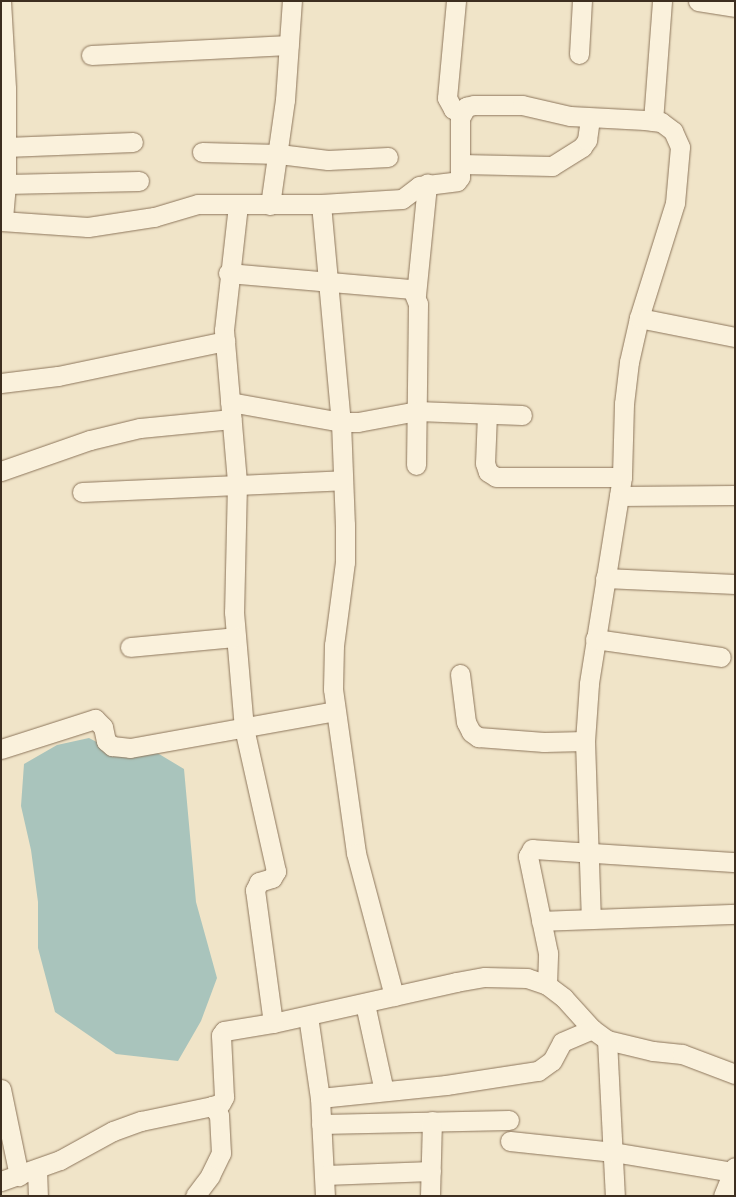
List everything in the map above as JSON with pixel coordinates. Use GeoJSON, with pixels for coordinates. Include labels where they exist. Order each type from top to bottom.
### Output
{"type":"FeatureCollection","features":[{"type":"Feature","properties":{"kind":"street"},"geometry":{"type":"LineString","coordinates":[[1,1],[6,147],[6,184],[2,221],[88,227],[154,217],[198,204],[321,204],[402,199],[426,184],[457,180],[461,164],[461,112]]}},
{"type":"Feature","properties":{"kind":"street"},"geometry":{"type":"LineString","coordinates":[[270,204],[279,154],[292,1]]}},
{"type":"Feature","properties":{"kind":"street"},"geometry":{"type":"LineString","coordinates":[[456,1],[447,98],[453,109],[461,112]]}},
{"type":"Feature","properties":{"kind":"street"},"geometry":{"type":"LineString","coordinates":[[579,54],[582,1]]}},
{"type":"Feature","properties":{"kind":"street"},"geometry":{"type":"LineString","coordinates":[[653,121],[662,1]]}},
{"type":"Feature","properties":{"kind":"street"},"geometry":{"type":"LineString","coordinates":[[698,1],[735,7]]}},
{"type":"Feature","properties":{"kind":"street"},"geometry":{"type":"LineString","coordinates":[[91,55],[289,46]]}},
{"type":"Feature","properties":{"kind":"street"},"geometry":{"type":"LineString","coordinates":[[461,112],[474,104],[522,105],[590,118],[653,121],[673,131],[680,147],[680,170],[668,231],[639,318],[624,404],[622,477],[595,639],[585,741],[591,919]]}},
{"type":"Feature","properties":{"kind":"street"},"geometry":{"type":"LineString","coordinates":[[461,164],[552,166],[582,148],[587,140],[590,118]]}},
{"type":"Feature","properties":{"kind":"street"},"geometry":{"type":"LineString","coordinates":[[6,147],[133,142]]}},
{"type":"Feature","properties":{"kind":"street"},"geometry":{"type":"LineString","coordinates":[[202,152],[279,154],[328,160],[388,157]]}},
{"type":"Feature","properties":{"kind":"street"},"geometry":{"type":"LineString","coordinates":[[6,184],[139,181]]}},
{"type":"Feature","properties":{"kind":"street"},"geometry":{"type":"LineString","coordinates":[[416,465],[416,295],[426,184]]}},
{"type":"Feature","properties":{"kind":"street"},"geometry":{"type":"LineString","coordinates":[[321,204],[341,422],[343,480],[345,562],[334,645],[336,711],[356,853],[394,996]]}},
{"type":"Feature","properties":{"kind":"street"},"geometry":{"type":"LineString","coordinates":[[238,205],[228,273],[225,341],[238,483],[236,637],[244,728],[276,871],[272,878],[259,882],[255,890],[273,1023]]}},
{"type":"Feature","properties":{"kind":"street"},"geometry":{"type":"LineString","coordinates":[[228,273],[404,287],[416,295]]}},
{"type":"Feature","properties":{"kind":"street"},"geometry":{"type":"LineString","coordinates":[[639,318],[735,337]]}},
{"type":"Feature","properties":{"kind":"street"},"geometry":{"type":"LineString","coordinates":[[1,383],[58,376],[225,341]]}},
{"type":"Feature","properties":{"kind":"street"},"geometry":{"type":"LineString","coordinates":[[1,470],[90,440],[231,410],[341,422],[358,422],[417,412],[522,415]]}},
{"type":"Feature","properties":{"kind":"street"},"geometry":{"type":"LineString","coordinates":[[486,414],[485,463],[488,472],[496,477],[622,477]]}},
{"type":"Feature","properties":{"kind":"street"},"geometry":{"type":"LineString","coordinates":[[82,492],[238,483],[343,480]]}},
{"type":"Feature","properties":{"kind":"street"},"geometry":{"type":"LineString","coordinates":[[619,496],[735,495]]}},
{"type":"Feature","properties":{"kind":"street"},"geometry":{"type":"LineString","coordinates":[[605,578],[735,584]]}},
{"type":"Feature","properties":{"kind":"street"},"geometry":{"type":"LineString","coordinates":[[130,647],[236,637]]}},
{"type":"Feature","properties":{"kind":"street"},"geometry":{"type":"LineString","coordinates":[[595,639],[721,657]]}},
{"type":"Feature","properties":{"kind":"street"},"geometry":{"type":"LineString","coordinates":[[460,674],[466,722],[471,732],[478,737],[536,742],[585,741]]}},
{"type":"Feature","properties":{"kind":"street"},"geometry":{"type":"LineString","coordinates":[[1,749],[95,719],[103,727],[106,741],[112,746],[130,748],[336,711]]}},
{"type":"Feature","properties":{"kind":"street"},"geometry":{"type":"LineString","coordinates":[[547,985],[548,954],[529,851],[540,848],[735,862]]}},
{"type":"Feature","properties":{"kind":"street"},"geometry":{"type":"LineString","coordinates":[[541,921],[735,914]]}},
{"type":"Feature","properties":{"kind":"street"},"geometry":{"type":"LineString","coordinates":[[1,1089],[10,1178],[37,1169],[141,1121],[222,1103],[224,1098],[221,1035],[224,1031],[308,1016],[485,977],[527,978],[547,985],[564,998],[600,1035],[613,1152],[615,1196]]}},
{"type":"Feature","properties":{"kind":"street"},"geometry":{"type":"LineString","coordinates":[[365,1004],[384,1091]]}},
{"type":"Feature","properties":{"kind":"street"},"geometry":{"type":"LineString","coordinates":[[308,1016],[320,1098],[325,1196]]}},
{"type":"Feature","properties":{"kind":"street"},"geometry":{"type":"LineString","coordinates":[[320,1098],[538,1071],[552,1061],[562,1042],[600,1035],[653,1051],[682,1054],[735,1074]]}},
{"type":"Feature","properties":{"kind":"street"},"geometry":{"type":"LineString","coordinates":[[195,1196],[210,1176],[221,1153],[220,1115],[212,1106]]}},
{"type":"Feature","properties":{"kind":"street"},"geometry":{"type":"LineString","coordinates":[[321,1124],[509,1120]]}},
{"type":"Feature","properties":{"kind":"street"},"geometry":{"type":"LineString","coordinates":[[430,1196],[432,1121]]}},
{"type":"Feature","properties":{"kind":"street"},"geometry":{"type":"LineString","coordinates":[[510,1142],[613,1152],[734,1170],[723,1196]]}},
{"type":"Feature","properties":{"kind":"street"},"geometry":{"type":"LineString","coordinates":[[37,1169],[38,1196]]}},
{"type":"Feature","properties":{"kind":"street"},"geometry":{"type":"LineString","coordinates":[[325,1175],[431,1171]]}},
{"type":"Feature","properties":{"kind":"water"},"geometry":{"type":"Polygon","coordinates":[[[89,738],[114,751],[149,748],[184,769],[196,902],[217,978],[201,1021],[178,1061],[116,1054],[55,1012],[38,948],[38,902],[31,850],[21,806],[24,764],[57,745],[89,738]]]}}]}
